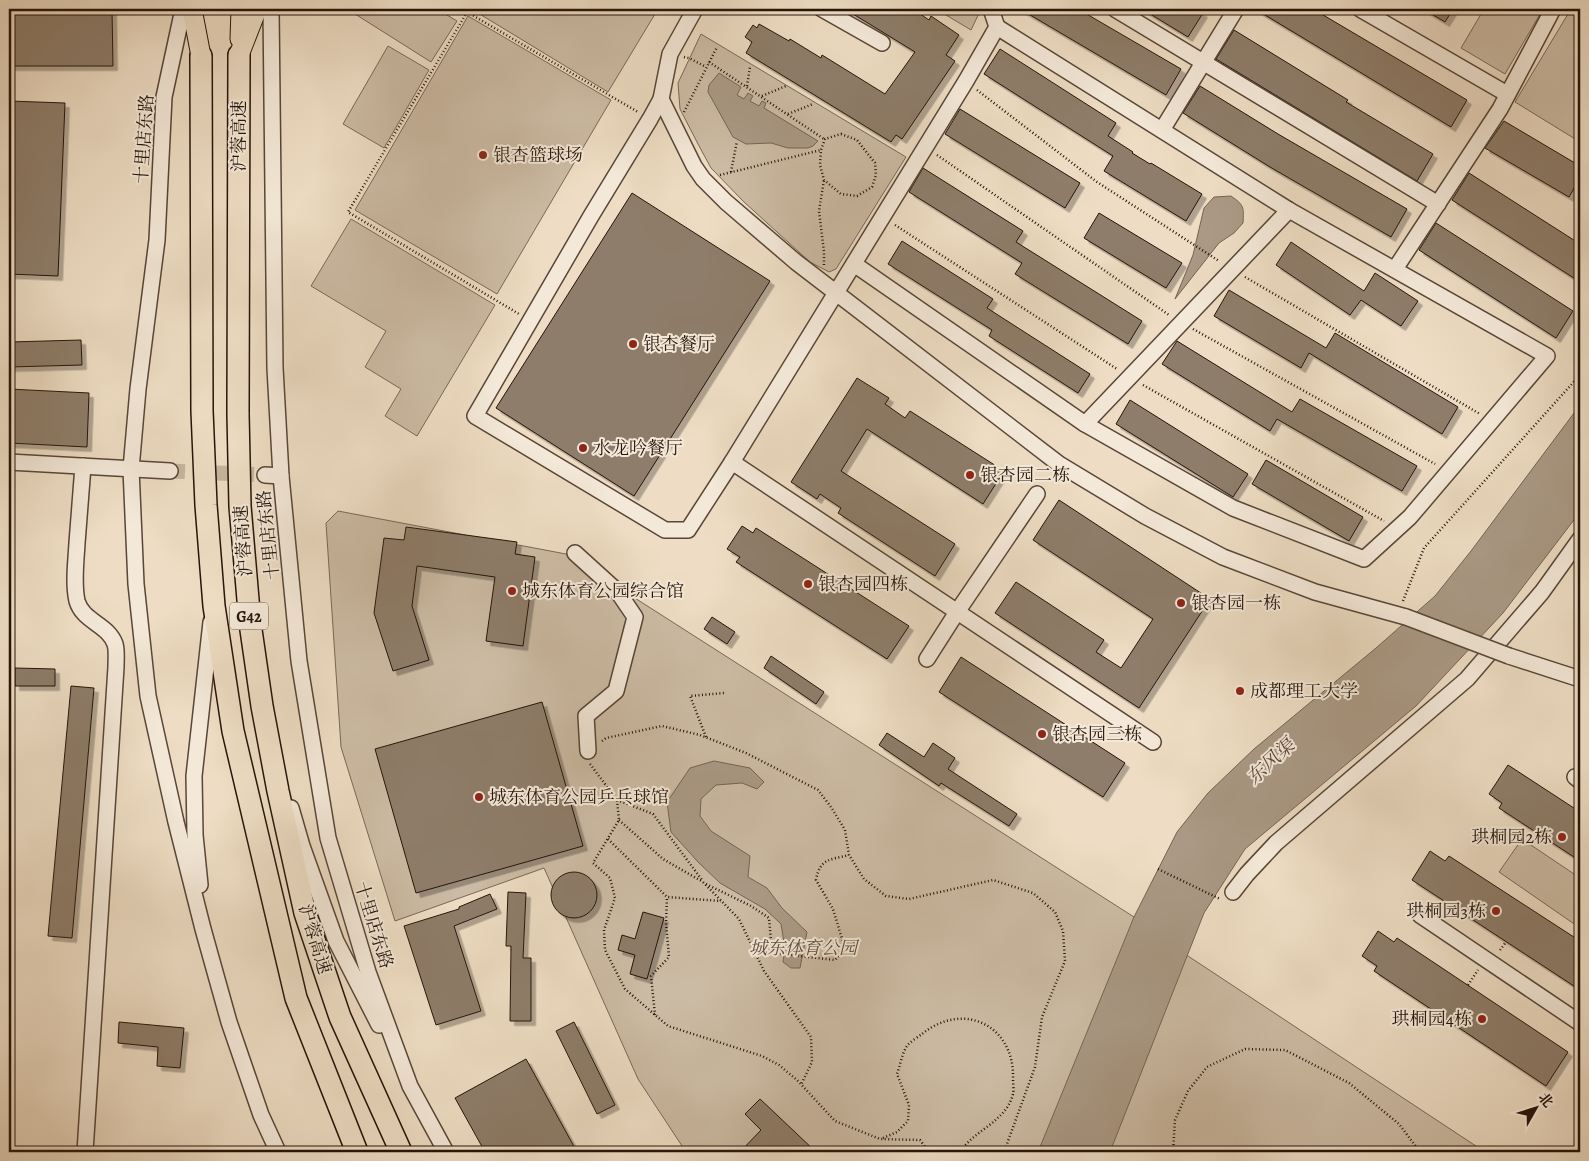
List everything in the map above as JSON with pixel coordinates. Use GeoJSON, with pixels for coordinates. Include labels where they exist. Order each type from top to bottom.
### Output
{"type":"FeatureCollection","features":[{"type":"Feature","properties":{"kind":"highway","name":"沪蓉高速"},"geometry":{"type":"LineString","coordinates":[[239,55],[238,414],[240,506],[250,623],[262,706],[278,791],[305,913],[340,1017],[401,1152]]}},
{"type":"Feature","properties":{"kind":"highway","name":"沪蓉高速"},"geometry":{"type":"LineString","coordinates":[[201,56],[202,411],[206,505],[214,598],[233,731],[296,998],[357,1152]]}},
{"type":"Feature","properties":{"kind":"main road"},"geometry":{"type":"LineString","coordinates":[[192,9],[201,56]]}},
{"type":"Feature","properties":{"kind":"main road"},"geometry":{"type":"LineString","coordinates":[[201,56],[206,9]]}},
{"type":"Feature","properties":{"kind":"main road"},"geometry":{"type":"LineString","coordinates":[[239,55],[241,9]]}},
{"type":"Feature","properties":{"kind":"main road"},"geometry":{"type":"LineString","coordinates":[[239,55],[257,9]]}},
{"type":"Feature","properties":{"kind":"street","name":"十里店东路"},"geometry":{"type":"LineString","coordinates":[[183,9],[164,97],[158,240],[138,389],[131,469],[136,584],[148,696],[176,822],[229,1022],[261,1115],[278,1152]]}},
{"type":"Feature","properties":{"kind":"street","name":"十里店东路"},"geometry":{"type":"LineString","coordinates":[[271,9],[274,368],[281,476],[299,661],[328,838],[368,972],[410,1086],[446,1152]]}},
{"type":"Feature","properties":{"kind":"street"},"geometry":{"type":"LineString","coordinates":[[695,9],[670,54],[661,99],[650,120],[591,216],[475,416],[665,530],[688,530],[854,264],[997,27]]}},
{"type":"Feature","properties":{"kind":"street"},"geometry":{"type":"LineString","coordinates":[[822,9],[882,43]]}},
{"type":"Feature","properties":{"kind":"street"},"geometry":{"type":"LineString","coordinates":[[854,264],[1085,424],[1233,508],[1364,559],[1410,517],[1547,356],[1289,210],[997,27],[991,9]]}},
{"type":"Feature","properties":{"kind":"street"},"geometry":{"type":"LineString","coordinates":[[1115,9],[1438,204]]}},
{"type":"Feature","properties":{"kind":"street"},"geometry":{"type":"LineString","coordinates":[[1162,130],[1236,9]]}},
{"type":"Feature","properties":{"kind":"street"},"geometry":{"type":"LineString","coordinates":[[1360,9],[1506,94]]}},
{"type":"Feature","properties":{"kind":"street"},"geometry":{"type":"LineString","coordinates":[[1395,269],[1500,109],[1506,94],[1553,9]]}},
{"type":"Feature","properties":{"kind":"street"},"geometry":{"type":"LineString","coordinates":[[661,99],[694,166],[703,179],[726,202],[796,262],[1059,464],[1145,516],[1232,560],[1315,592],[1402,616],[1509,656],[1580,679]]}},
{"type":"Feature","properties":{"kind":"street"},"geometry":{"type":"LineString","coordinates":[[1085,424],[1289,210]]}},
{"type":"Feature","properties":{"kind":"street"},"geometry":{"type":"LineString","coordinates":[[9,462],[170,471]]}},
{"type":"Feature","properties":{"kind":"street"},"geometry":{"type":"LineString","coordinates":[[732,462],[1153,742]]}},
{"type":"Feature","properties":{"kind":"street"},"geometry":{"type":"LineString","coordinates":[[83,466],[75,575],[76,594],[78,604],[84,616],[101,626],[115,644],[116,667],[85,1152]]}},
{"type":"Feature","properties":{"kind":"street"},"geometry":{"type":"LineString","coordinates":[[265,475],[281,476]]}},
{"type":"Feature","properties":{"kind":"street"},"geometry":{"type":"LineString","coordinates":[[927,659],[956,612],[1037,494]]}},
{"type":"Feature","properties":{"kind":"street"},"geometry":{"type":"LineString","coordinates":[[1231,898],[1247,874],[1276,843],[1467,679],[1542,592],[1580,539]]}},
{"type":"Feature","properties":{"kind":"street"},"geometry":{"type":"LineString","coordinates":[[575,553],[618,592],[635,617],[616,691],[586,716],[588,751]]}},
{"type":"Feature","properties":{"kind":"street"},"geometry":{"type":"LineString","coordinates":[[205,937],[195,835],[194,776],[214,598]]}},
{"type":"Feature","properties":{"kind":"street"},"geometry":{"type":"LineString","coordinates":[[262,706],[302,846],[336,942],[410,1086]]}},
{"type":"Feature","properties":{"kind":"street"},"geometry":{"type":"LineString","coordinates":[[1420,915],[1580,1023]]}},
{"type":"Feature","properties":{"kind":"path"},"geometry":{"type":"LineString","coordinates":[[530,320],[348,212],[468,10],[650,120]]}},
{"type":"Feature","properties":{"kind":"path"},"geometry":{"type":"LineString","coordinates":[[676,129],[717,47]]}},
{"type":"Feature","properties":{"kind":"path"},"geometry":{"type":"LineString","coordinates":[[670,54],[689,58],[706,67]]}},
{"type":"Feature","properties":{"kind":"path"},"geometry":{"type":"LineString","coordinates":[[709,62],[824,139]]}},
{"type":"Feature","properties":{"kind":"path"},"geometry":{"type":"LineString","coordinates":[[747,86],[750,67]]}},
{"type":"Feature","properties":{"kind":"path"},"geometry":{"type":"LineString","coordinates":[[762,96],[786,86]]}},
{"type":"Feature","properties":{"kind":"path"},"geometry":{"type":"LineString","coordinates":[[788,114],[813,104]]}},
{"type":"Feature","properties":{"kind":"path"},"geometry":{"type":"LineString","coordinates":[[824,139],[841,134],[857,140],[875,163],[876,176],[872,187],[857,196],[841,194],[824,180]]}},
{"type":"Feature","properties":{"kind":"path"},"geometry":{"type":"LineString","coordinates":[[823,282],[824,252],[819,211],[824,180],[820,165],[824,139]]}},
{"type":"Feature","properties":{"kind":"path"},"geometry":{"type":"LineString","coordinates":[[730,172],[737,142]]}},
{"type":"Feature","properties":{"kind":"path"},"geometry":{"type":"LineString","coordinates":[[703,179],[821,150]]}},
{"type":"Feature","properties":{"kind":"path"},"geometry":{"type":"LineString","coordinates":[[1402,616],[1424,548],[1580,374]]}},
{"type":"Feature","properties":{"kind":"path"},"geometry":{"type":"LineString","coordinates":[[706,737],[690,696],[724,693]]}},
{"type":"Feature","properties":{"kind":"path"},"geometry":{"type":"LineString","coordinates":[[801,1085],[812,1062],[812,1037],[764,971],[739,919],[703,882],[653,814],[617,800],[591,767],[588,751],[606,738],[662,726],[706,737],[746,753],[818,790],[845,830],[849,855],[864,879],[886,896],[909,899],[994,880],[1033,893],[1055,912],[1063,931],[1065,961],[1042,1017],[1034,1067],[1004,1152]]}},
{"type":"Feature","properties":{"kind":"path"},"geometry":{"type":"LineString","coordinates":[[617,800],[619,820],[593,863],[610,878],[615,898],[604,930],[605,950],[625,989],[668,1026],[762,1056],[779,1064],[835,1121],[880,1139],[920,1140],[928,1152]]}},
{"type":"Feature","properties":{"kind":"path"},"geometry":{"type":"LineString","coordinates":[[619,820],[663,859],[751,906],[769,918],[772,952]]}},
{"type":"Feature","properties":{"kind":"path"},"geometry":{"type":"LineString","coordinates":[[608,839],[667,897],[721,901]]}},
{"type":"Feature","properties":{"kind":"path"},"geometry":{"type":"LineString","coordinates":[[756,951],[835,960],[842,952],[843,942],[833,909],[816,880],[818,868],[825,862],[849,855]]}},
{"type":"Feature","properties":{"kind":"path"},"geometry":{"type":"LineString","coordinates":[[1158,869],[1231,898]]}},
{"type":"Feature","properties":{"kind":"path"},"geometry":{"type":"LineString","coordinates":[[655,1015],[651,976],[669,957],[666,923],[667,897]]}},
{"type":"Feature","properties":{"kind":"path"},"geometry":{"type":"LineString","coordinates":[[880,1139],[897,1132],[908,1121],[909,1105],[897,1074],[908,1045],[930,1027],[945,1020],[960,1018],[976,1021],[991,1027],[1003,1042],[1012,1057],[1013,1094],[1006,1112],[986,1127],[960,1152]]}},
{"type":"Feature","properties":{"kind":"path"},"geometry":{"type":"LineString","coordinates":[[1173,1152],[1175,1120],[1188,1092],[1208,1067],[1245,1049],[1285,1050],[1350,1082],[1399,1124],[1420,1152]]}},
{"type":"Feature","properties":{"kind":"green space"},"geometry":{"type":"Polygon","coordinates":[[[359,9],[437,9],[457,21],[431,62],[355,14],[359,9]]]}},
{"type":"Feature","properties":{"kind":"green space"},"geometry":{"type":"Polygon","coordinates":[[[480,9],[658,9],[608,92],[478,13],[480,9]]]}},
{"type":"Feature","properties":{"kind":"green space"},"geometry":{"type":"Polygon","coordinates":[[[936,9],[981,9],[971,30],[936,9]]]}},
{"type":"Feature","properties":{"kind":"green space"},"geometry":{"type":"Polygon","coordinates":[[[1484,9],[1543,9],[1505,74],[1461,48],[1484,9]]]}},
{"type":"Feature","properties":{"kind":"green space"},"geometry":{"type":"Polygon","coordinates":[[[1571,9],[1580,9],[1580,142],[1515,102],[1571,9]]]}},
{"type":"Feature","properties":{"kind":"green space","name":"银杏篮球场"},"geometry":{"type":"Polygon","coordinates":[[[468,16],[611,100],[497,294],[355,210],[468,16]]]}},
{"type":"Feature","properties":{"kind":"green space"},"geometry":{"type":"Polygon","coordinates":[[[701,34],[906,157],[836,269],[829,272],[810,262],[744,202],[711,168],[680,109],[678,83],[701,34]]]}},
{"type":"Feature","properties":{"kind":"green space"},"geometry":{"type":"Polygon","coordinates":[[[388,46],[429,70],[384,148],[343,124],[388,46]]]}},
{"type":"Feature","properties":{"kind":"green space"},"geometry":{"type":"Polygon","coordinates":[[[351,219],[495,305],[417,436],[385,416],[401,389],[365,367],[386,331],[311,286],[351,219]]]}},
{"type":"Feature","properties":{"kind":"green space","name":"城东体育公园"},"geometry":{"type":"Polygon","coordinates":[[[338,511],[566,554],[1134,917],[1188,956],[1485,1152],[686,1152],[638,1079],[544,868],[395,921],[341,747],[326,523],[338,511]]]}},
{"type":"Feature","properties":{"kind":"green space"},"geometry":{"type":"Polygon","coordinates":[[[1522,839],[1580,878],[1580,928],[1499,872],[1522,839]]]}},
{"type":"Feature","properties":{"kind":"water"},"geometry":{"type":"Polygon","coordinates":[[[719,73],[741,87],[737,95],[744,99],[748,93],[753,96],[750,101],[759,106],[762,101],[766,103],[764,108],[818,141],[808,148],[788,148],[771,143],[746,144],[733,137],[708,92],[709,85],[719,73]]]}},
{"type":"Feature","properties":{"kind":"water"},"geometry":{"type":"Polygon","coordinates":[[[1231,196],[1242,207],[1243,223],[1234,233],[1219,243],[1175,299],[1193,255],[1204,208],[1214,197],[1231,196]]]}},
{"type":"Feature","properties":{"kind":"water","name":"东风渠"},"geometry":{"type":"Polygon","coordinates":[[[1580,405],[1580,512],[1503,613],[1416,706],[1245,849],[1204,913],[1110,1152],[1038,1152],[1134,917],[1177,832],[1208,793],[1254,749],[1376,648],[1435,596],[1580,405]]]}},
{"type":"Feature","properties":{"kind":"water"},"geometry":{"type":"Polygon","coordinates":[[[714,761],[750,768],[764,782],[757,789],[742,783],[716,785],[701,799],[700,816],[711,831],[750,856],[748,877],[767,888],[782,908],[807,932],[800,968],[791,968],[783,962],[785,948],[781,924],[765,909],[720,883],[671,832],[667,802],[690,768],[714,761]]]}},
{"type":"Feature","properties":{"kind":"building"},"geometry":{"type":"Polygon","coordinates":[[[845,9],[913,9],[929,20],[931,16],[959,35],[946,55],[955,61],[902,139],[896,135],[891,142],[746,53],[752,42],[745,37],[753,25],[757,28],[759,24],[789,41],[790,39],[821,58],[822,55],[885,94],[915,52],[845,9]]]}},
{"type":"Feature","properties":{"kind":"building"},"geometry":{"type":"Polygon","coordinates":[[[1020,9],[1078,9],[1181,69],[1166,95],[1020,9]]]}},
{"type":"Feature","properties":{"kind":"building"},"geometry":{"type":"Polygon","coordinates":[[[1142,9],[1196,9],[1203,13],[1188,37],[1142,9]]]}},
{"type":"Feature","properties":{"kind":"building"},"geometry":{"type":"Polygon","coordinates":[[[1255,9],[1313,9],[1467,100],[1451,127],[1255,9]]]}},
{"type":"Feature","properties":{"kind":"building"},"geometry":{"type":"Polygon","coordinates":[[[1423,9],[1453,9],[1445,22],[1423,9]]]}},
{"type":"Feature","properties":{"kind":"building"},"geometry":{"type":"Polygon","coordinates":[[[9,10],[112,10],[113,66],[9,66],[9,10]]]}},
{"type":"Feature","properties":{"kind":"building"},"geometry":{"type":"Polygon","coordinates":[[[1234,30],[1348,100],[1346,102],[1433,154],[1417,181],[1216,59],[1234,30]]]}},
{"type":"Feature","properties":{"kind":"building"},"geometry":{"type":"Polygon","coordinates":[[[1000,49],[1116,123],[1108,136],[1132,153],[1202,194],[1186,221],[1104,171],[1113,156],[984,74],[1000,49]]]}},
{"type":"Feature","properties":{"kind":"building"},"geometry":{"type":"Polygon","coordinates":[[[1200,86],[1407,209],[1391,237],[1270,167],[1183,113],[1200,86]]]}},
{"type":"Feature","properties":{"kind":"building"},"geometry":{"type":"Polygon","coordinates":[[[9,101],[65,103],[58,276],[9,274],[9,101]]]}},
{"type":"Feature","properties":{"kind":"building"},"geometry":{"type":"Polygon","coordinates":[[[960,109],[1080,183],[1065,208],[945,134],[960,109]]]}},
{"type":"Feature","properties":{"kind":"building"},"geometry":{"type":"Polygon","coordinates":[[[1504,121],[1580,166],[1580,178],[1569,197],[1485,148],[1504,121]]]}},
{"type":"Feature","properties":{"kind":"building"},"geometry":{"type":"Polygon","coordinates":[[[923,168],[1023,231],[1016,242],[1142,321],[1128,344],[1015,274],[1022,263],[909,192],[923,168]]]}},
{"type":"Feature","properties":{"kind":"building"},"geometry":{"type":"Polygon","coordinates":[[[1469,173],[1580,244],[1580,282],[1452,200],[1469,173]]]}},
{"type":"Feature","properties":{"kind":"building","name":"银杏餐厅"},"geometry":{"type":"Polygon","coordinates":[[[632,193],[770,281],[634,496],[496,408],[632,193]]]}},
{"type":"Feature","properties":{"kind":"building"},"geometry":{"type":"Polygon","coordinates":[[[1099,213],[1182,263],[1166,288],[1084,238],[1099,213]]]}},
{"type":"Feature","properties":{"kind":"building"},"geometry":{"type":"Polygon","coordinates":[[[1436,223],[1573,311],[1556,338],[1419,250],[1436,223]]]}},
{"type":"Feature","properties":{"kind":"building"},"geometry":{"type":"Polygon","coordinates":[[[902,241],[993,299],[987,308],[1090,374],[1078,393],[989,336],[992,330],[888,264],[902,241]]]}},
{"type":"Feature","properties":{"kind":"building"},"geometry":{"type":"Polygon","coordinates":[[[1291,242],[1364,291],[1375,273],[1418,301],[1401,326],[1361,300],[1350,315],[1276,265],[1291,242]]]}},
{"type":"Feature","properties":{"kind":"building"},"geometry":{"type":"Polygon","coordinates":[[[1229,290],[1326,348],[1335,333],[1458,407],[1442,434],[1309,353],[1301,368],[1214,316],[1229,290]]]}},
{"type":"Feature","properties":{"kind":"building"},"geometry":{"type":"Polygon","coordinates":[[[81,340],[82,365],[9,367],[9,342],[81,340]]]}},
{"type":"Feature","properties":{"kind":"building"},"geometry":{"type":"Polygon","coordinates":[[[1177,341],[1292,412],[1300,399],[1417,466],[1402,491],[1277,419],[1270,431],[1162,364],[1177,341]]]}},
{"type":"Feature","properties":{"kind":"building","name":"银杏园二栋"},"geometry":{"type":"Polygon","coordinates":[[[857,378],[889,398],[885,404],[905,418],[910,411],[1004,471],[983,504],[867,429],[841,471],[955,544],[935,576],[838,513],[841,508],[820,494],[817,499],[791,482],[857,378]]]}},
{"type":"Feature","properties":{"kind":"building"},"geometry":{"type":"Polygon","coordinates":[[[9,389],[89,393],[87,447],[9,443],[9,389]]]}},
{"type":"Feature","properties":{"kind":"building"},"geometry":{"type":"Polygon","coordinates":[[[1130,400],[1248,474],[1233,497],[1116,424],[1130,400]]]}},
{"type":"Feature","properties":{"kind":"building"},"geometry":{"type":"Polygon","coordinates":[[[1266,460],[1363,517],[1349,541],[1252,484],[1266,460]]]}},
{"type":"Feature","properties":{"kind":"building","name":"银杏园一栋"},"geometry":{"type":"Polygon","coordinates":[[[1059,500],[1210,599],[1139,708],[995,613],[1016,582],[1104,640],[1096,652],[1121,668],[1153,619],[1033,540],[1059,500]]]}},
{"type":"Feature","properties":{"kind":"building","name":"银杏园四栋"},"geometry":{"type":"Polygon","coordinates":[[[742,526],[753,533],[756,528],[909,626],[887,659],[736,562],[740,557],[727,549],[742,526]]]}},
{"type":"Feature","properties":{"kind":"building","name":"城东体育公园综合馆"},"geometry":{"type":"Polygon","coordinates":[[[406,527],[517,542],[515,554],[535,557],[523,646],[486,641],[495,577],[417,566],[412,606],[429,660],[393,671],[374,613],[384,538],[404,540],[406,527]]]}},
{"type":"Feature","properties":{"kind":"building"},"geometry":{"type":"Polygon","coordinates":[[[712,617],[735,632],[727,644],[704,629],[712,617]]]}},
{"type":"Feature","properties":{"kind":"building"},"geometry":{"type":"Polygon","coordinates":[[[771,656],[824,692],[816,704],[764,668],[771,656]]]}},
{"type":"Feature","properties":{"kind":"building","name":"银杏园三栋"},"geometry":{"type":"Polygon","coordinates":[[[961,657],[1125,763],[1103,797],[939,692],[961,657]]]}},
{"type":"Feature","properties":{"kind":"building"},"geometry":{"type":"Polygon","coordinates":[[[15,668],[55,669],[55,686],[15,686],[15,668]]]}},
{"type":"Feature","properties":{"kind":"building"},"geometry":{"type":"Polygon","coordinates":[[[71,686],[94,688],[72,938],[48,936],[71,686]]]}},
{"type":"Feature","properties":{"kind":"building","name":"城东体育公园乒乓球馆"},"geometry":{"type":"Polygon","coordinates":[[[542,702],[583,846],[416,893],[375,749],[542,702]]]}},
{"type":"Feature","properties":{"kind":"building"},"geometry":{"type":"Polygon","coordinates":[[[887,733],[924,757],[933,743],[955,758],[948,769],[1017,814],[1009,826],[941,783],[939,786],[879,745],[887,733]]]}},
{"type":"Feature","properties":{"kind":"building","name":"珙桐园2栋"},"geometry":{"type":"Polygon","coordinates":[[[1508,765],[1580,812],[1580,861],[1499,808],[1502,803],[1489,794],[1508,765]]]}},
{"type":"Feature","properties":{"kind":"building","name":"珙桐园3栋"},"geometry":{"type":"Polygon","coordinates":[[[1430,851],[1445,861],[1449,856],[1580,941],[1580,990],[1412,880],[1430,851]]]}},
{"type":"Feature","properties":{"kind":"building"},"geometry":{"type":"Polygon","coordinates":[[[569,872],[579,872],[593,882],[597,895],[593,908],[587,914],[579,918],[569,918],[555,908],[551,900],[551,890],[561,876],[569,872]]]}},
{"type":"Feature","properties":{"kind":"building"},"geometry":{"type":"Polygon","coordinates":[[[508,892],[526,893],[523,958],[531,958],[531,1021],[510,1021],[511,946],[506,946],[508,892]]]}},
{"type":"Feature","properties":{"kind":"building"},"geometry":{"type":"Polygon","coordinates":[[[490,894],[497,909],[454,926],[481,1011],[436,1025],[404,926],[459,909],[459,907],[490,894]]]}},
{"type":"Feature","properties":{"kind":"building"},"geometry":{"type":"Polygon","coordinates":[[[643,912],[664,918],[647,979],[630,974],[635,955],[618,950],[622,935],[635,939],[643,912]]]}},
{"type":"Feature","properties":{"kind":"building","name":"珙桐园4栋"},"geometry":{"type":"Polygon","coordinates":[[[1378,931],[1394,942],[1397,938],[1568,1052],[1546,1086],[1374,971],[1377,966],[1362,956],[1378,931]]]}},
{"type":"Feature","properties":{"kind":"building"},"geometry":{"type":"Polygon","coordinates":[[[119,1022],[184,1028],[180,1068],[157,1066],[158,1047],[118,1043],[119,1022]]]}},
{"type":"Feature","properties":{"kind":"building"},"geometry":{"type":"Polygon","coordinates":[[[574,1022],[615,1105],[597,1114],[556,1031],[574,1022]]]}},
{"type":"Feature","properties":{"kind":"building"},"geometry":{"type":"Polygon","coordinates":[[[526,1059],[577,1152],[485,1152],[455,1098],[526,1059]]]}},
{"type":"Feature","properties":{"kind":"building"},"geometry":{"type":"Polygon","coordinates":[[[760,1099],[816,1152],[778,1152],[773,1147],[768,1152],[740,1152],[761,1130],[745,1114],[760,1099]]]}},
{"type":"Feature","properties":{"kind":"tunnel"},"geometry":{"type":"LineString","coordinates":[[170,471],[265,475]]}},
{"type":"Feature","properties":{"kind":"place","name":"银杏篮球场"},"geometry":{"type":"Point","coordinates":[483,155]}},
{"type":"Feature","properties":{"kind":"place","name":"银杏餐厅"},"geometry":{"type":"Point","coordinates":[633,344]}},
{"type":"Feature","properties":{"kind":"place","name":"水龙吟餐厅"},"geometry":{"type":"Point","coordinates":[583,448]}},
{"type":"Feature","properties":{"kind":"place","name":"银杏园二栋"},"geometry":{"type":"Point","coordinates":[970,475]}},
{"type":"Feature","properties":{"kind":"place","name":"银杏园四栋"},"geometry":{"type":"Point","coordinates":[808,584]}},
{"type":"Feature","properties":{"kind":"place","name":"城东体育公园综合馆"},"geometry":{"type":"Point","coordinates":[512,591]}},
{"type":"Feature","properties":{"kind":"place","name":"银杏园一栋"},"geometry":{"type":"Point","coordinates":[1181,603]}},
{"type":"Feature","properties":{"kind":"place","name":"成都理工大学"},"geometry":{"type":"Point","coordinates":[1240,691]}},
{"type":"Feature","properties":{"kind":"place","name":"银杏园三栋"},"geometry":{"type":"Point","coordinates":[1042,734]}},
{"type":"Feature","properties":{"kind":"place","name":"城东体育公园乒乓球馆"},"geometry":{"type":"Point","coordinates":[479,797]}},
{"type":"Feature","properties":{"kind":"place","name":"珙桐园2栋"},"geometry":{"type":"Point","coordinates":[1562,837]}},
{"type":"Feature","properties":{"kind":"place","name":"珙桐园3栋"},"geometry":{"type":"Point","coordinates":[1496,911]}},
{"type":"Feature","properties":{"kind":"place","name":"珙桐园4栋"},"geometry":{"type":"Point","coordinates":[1482,1019]}}]}
